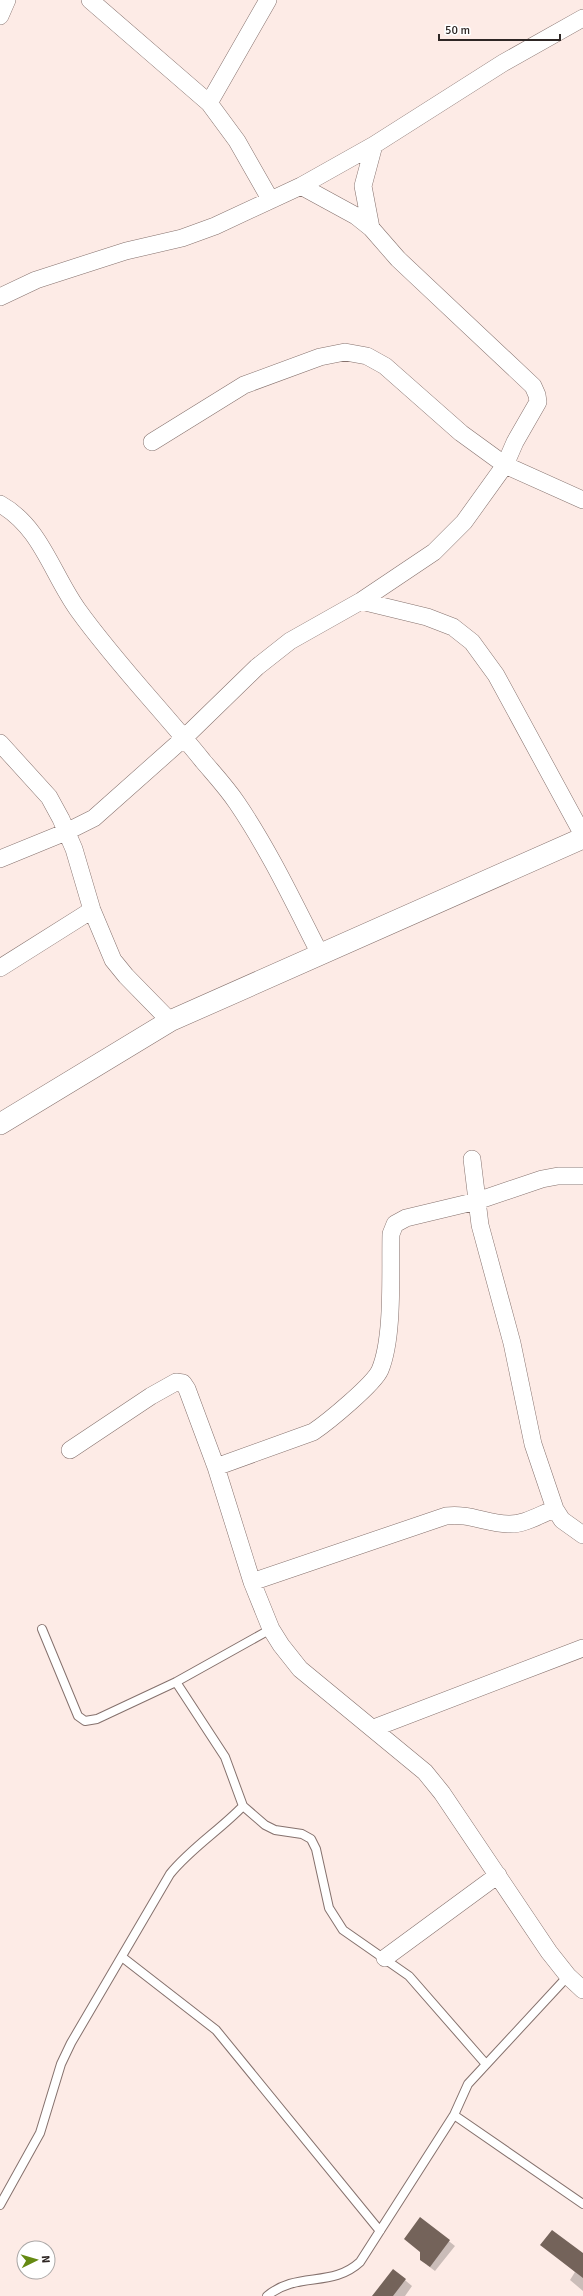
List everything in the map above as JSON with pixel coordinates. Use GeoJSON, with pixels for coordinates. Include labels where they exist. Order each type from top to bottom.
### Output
{"type":"FeatureCollection","features":[{"type":"Feature","properties":{"kind":"street"},"geometry":{"type":"LineString","coordinates":[[0,16],[7,0]]}},
{"type":"Feature","properties":{"kind":"street"},"geometry":{"type":"LineString","coordinates":[[90,0],[209,103],[237,141],[270,199]]}},
{"type":"Feature","properties":{"kind":"street"},"geometry":{"type":"LineString","coordinates":[[209,103],[268,0]]}},
{"type":"Feature","properties":{"kind":"street"},"geometry":{"type":"LineString","coordinates":[[0,297],[36,280],[126,251],[182,238],[215,226],[270,199],[301,186],[374,145],[503,63],[583,18]]}},
{"type":"Feature","properties":{"kind":"street"},"geometry":{"type":"LineString","coordinates":[[371,228],[363,186],[374,145]]}},
{"type":"Feature","properties":{"kind":"street"},"geometry":{"type":"LineString","coordinates":[[0,859],[66,832],[94,818],[184,738],[257,667],[290,641],[361,601],[434,552],[464,522],[505,465],[515,442],[538,402],[537,394],[533,386],[398,259],[371,228],[356,216],[301,186]]}},
{"type":"Feature","properties":{"kind":"street"},"geometry":{"type":"LineString","coordinates":[[152,442],[244,385],[320,357],[344,352],[366,356],[385,366],[460,433],[505,465],[583,500]]}},
{"type":"Feature","properties":{"kind":"street"},"geometry":{"type":"LineString","coordinates":[[0,504],[21,520],[42,546],[77,609],[132,678],[237,802],[284,883],[320,954]]}},
{"type":"Feature","properties":{"kind":"street"},"geometry":{"type":"LineString","coordinates":[[361,601],[434,620],[452,627],[472,642],[496,675],[583,835]]}},
{"type":"Feature","properties":{"kind":"street"},"geometry":{"type":"LineString","coordinates":[[0,743],[49,796],[74,849],[92,910],[113,960],[126,976],[170,1021]]}},
{"type":"Feature","properties":{"kind":"street"},"geometry":{"type":"LineString","coordinates":[[0,1124],[170,1021],[583,838]]}},
{"type":"Feature","properties":{"kind":"street"},"geometry":{"type":"LineString","coordinates":[[0,968],[92,910]]}},
{"type":"Feature","properties":{"kind":"street"},"geometry":{"type":"LineString","coordinates":[[472,1159],[480,1225],[512,1343],[533,1444],[555,1509],[562,1520],[583,1535]]}},
{"type":"Feature","properties":{"kind":"street"},"geometry":{"type":"LineString","coordinates":[[216,1467],[313,1432],[326,1424],[380,1371],[388,1339],[391,1234],[395,1224],[406,1218],[477,1201],[542,1179],[558,1176],[583,1176]]}},
{"type":"Feature","properties":{"kind":"street"},"geometry":{"type":"LineString","coordinates":[[70,1450],[151,1396],[176,1382],[184,1383],[188,1388],[216,1467],[252,1582],[271,1629],[300,1669],[374,1728],[425,1772],[442,1793],[549,1952],[568,1976],[583,1990]]}},
{"type":"Feature","properties":{"kind":"street"},"geometry":{"type":"LineString","coordinates":[[252,1582],[446,1516],[458,1514],[513,1524],[555,1509]]}},
{"type":"Feature","properties":{"kind":"street"},"geometry":{"type":"LineString","coordinates":[[374,1728],[583,1648]]}},
{"type":"Feature","properties":{"kind":"street"},"geometry":{"type":"LineString","coordinates":[[385,1958],[498,1875]]}},
{"type":"Feature","properties":{"kind":"lane"},"geometry":{"type":"LineString","coordinates":[[42,1629],[78,1716],[85,1722],[176,1682],[271,1629]]}},
{"type":"Feature","properties":{"kind":"lane"},"geometry":{"type":"LineString","coordinates":[[176,1682],[225,1757],[243,1806],[264,1825],[275,1830],[302,1834],[311,1839],[316,1849],[329,1908],[334,1919],[343,1930],[409,1976],[485,2063]]}},
{"type":"Feature","properties":{"kind":"lane"},"geometry":{"type":"LineString","coordinates":[[0,2205],[37,2139],[61,2064],[71,2043],[170,1874],[181,1860],[223,1826],[243,1806]]}},
{"type":"Feature","properties":{"kind":"lane"},"geometry":{"type":"LineString","coordinates":[[122,1957],[216,2030],[380,2231]]}},
{"type":"Feature","properties":{"kind":"lane"},"geometry":{"type":"LineString","coordinates":[[268,2296],[278,2287],[290,2283],[350,2272],[360,2262],[454,2116],[468,2084],[485,2063],[568,1976]]}},
{"type":"Feature","properties":{"kind":"lane"},"geometry":{"type":"LineString","coordinates":[[454,2116],[583,2204]]}},
{"type":"Feature","properties":{"kind":"building"},"geometry":{"type":"Polygon","coordinates":[[[420,2217],[450,2240],[430,2267],[420,2260],[420,2252],[404,2239],[420,2217]]]}},
{"type":"Feature","properties":{"kind":"building"},"geometry":{"type":"Polygon","coordinates":[[[552,2230],[583,2253],[583,2278],[540,2245],[552,2230]]]}},
{"type":"Feature","properties":{"kind":"building"},"geometry":{"type":"Polygon","coordinates":[[[393,2269],[406,2279],[393,2296],[372,2296],[393,2269]]]}}]}
